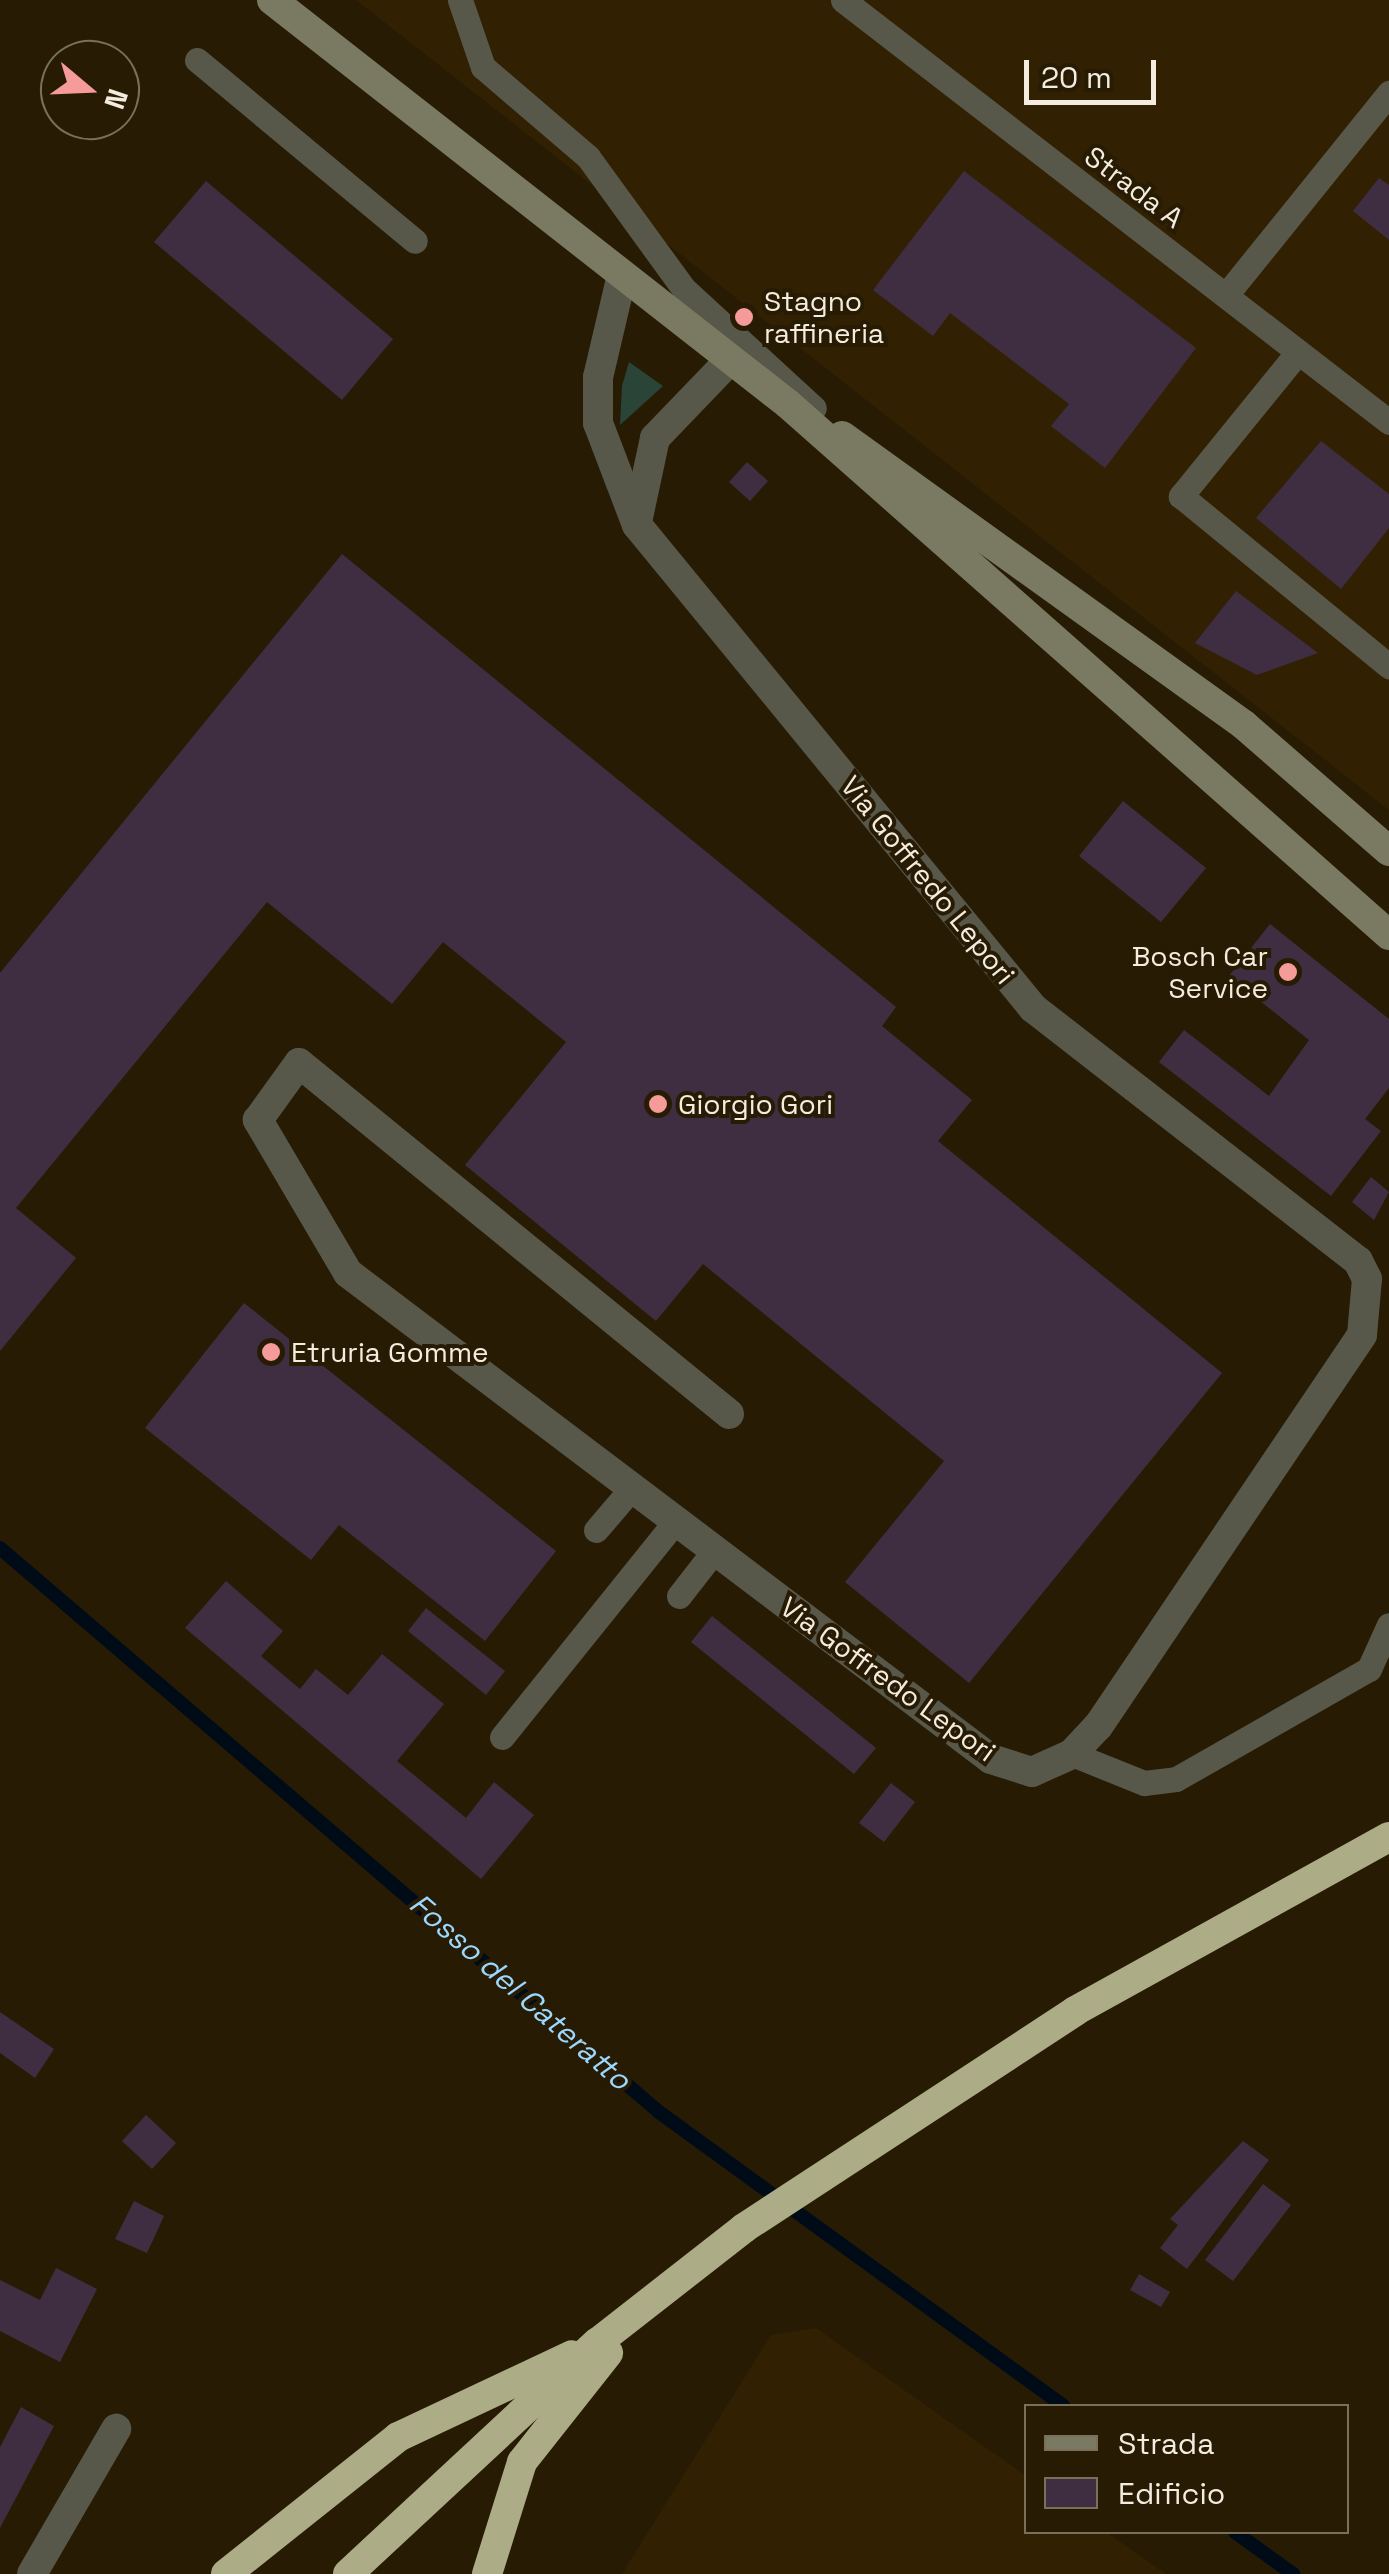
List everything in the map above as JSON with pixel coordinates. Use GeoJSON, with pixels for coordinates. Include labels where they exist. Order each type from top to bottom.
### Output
{"type":"FeatureCollection","features":[{"type":"Feature","properties":{"kind":"highway"},"geometry":{"type":"LineString","coordinates":[[348,2574],[597,2343],[744,2228],[1075,2011],[1389,1837]]}},
{"type":"Feature","properties":{"kind":"highway"},"geometry":{"type":"LineString","coordinates":[[487,2574],[522,2462],[656,2294]]}},
{"type":"Feature","properties":{"kind":"highway"},"geometry":{"type":"LineString","coordinates":[[226,2574],[398,2437],[597,2343]]}},
{"type":"Feature","properties":{"kind":"main road"},"geometry":{"type":"LineString","coordinates":[[272,0],[788,404],[1389,935]]}},
{"type":"Feature","properties":{"kind":"main road"},"geometry":{"type":"LineString","coordinates":[[788,404],[847,439],[1244,725],[1389,852]]}},
{"type":"Feature","properties":{"kind":"street","name":"Via Goffredo Lepori"},"geometry":{"type":"LineString","coordinates":[[622,275],[598,377],[598,423],[637,525],[1033,1008],[1378,1280],[1362,1336],[1072,1754],[1032,1772],[991,1759],[348,1273],[258,1120],[299,1063],[729,1414]]}},
{"type":"Feature","properties":{"kind":"street"},"geometry":{"type":"LineString","coordinates":[[637,525],[656,438],[730,360]]}},
{"type":"Feature","properties":{"kind":"street"},"geometry":{"type":"LineString","coordinates":[[32,2574],[116,2429]]}},
{"type":"Feature","properties":{"kind":"lane"},"geometry":{"type":"LineString","coordinates":[[460,0],[482,67],[588,157],[684,289],[847,439]]}},
{"type":"Feature","properties":{"kind":"lane","name":"Strada A"},"geometry":{"type":"LineString","coordinates":[[843,0],[872,9],[1389,422]]}},
{"type":"Feature","properties":{"kind":"lane"},"geometry":{"type":"LineString","coordinates":[[197,60],[415,241]]}},
{"type":"Feature","properties":{"kind":"lane"},"geometry":{"type":"LineString","coordinates":[[1226,295],[1389,93]]}},
{"type":"Feature","properties":{"kind":"lane"},"geometry":{"type":"LineString","coordinates":[[1298,352],[1182,496],[1389,666]]}},
{"type":"Feature","properties":{"kind":"lane"},"geometry":{"type":"LineString","coordinates":[[596,1530],[631,1489]]}},
{"type":"Feature","properties":{"kind":"lane"},"geometry":{"type":"LineString","coordinates":[[502,1737],[675,1522]]}},
{"type":"Feature","properties":{"kind":"lane"},"geometry":{"type":"LineString","coordinates":[[678,1596],[714,1551]]}},
{"type":"Feature","properties":{"kind":"lane"},"geometry":{"type":"LineString","coordinates":[[1072,1754],[1144,1783],[1176,1779],[1369,1669],[1389,1626]]}},
{"type":"Feature","properties":{"kind":"shaded area"},"geometry":{"type":"Polygon","coordinates":[[[356,0],[1389,0],[1389,810],[356,0]]]}},
{"type":"Feature","properties":{"kind":"shaded area"},"geometry":{"type":"Polygon","coordinates":[[[816,2328],[1024,2475],[1024,2534],[1109,2534],[1166,2574],[622,2574],[771,2335],[816,2328]]]}},
{"type":"Feature","properties":{"kind":"green space"},"geometry":{"type":"Polygon","coordinates":[[[629,362],[663,386],[620,425],[622,386],[629,362]]]}},
{"type":"Feature","properties":{"kind":"building"},"geometry":{"type":"Polygon","coordinates":[[[964,171],[1196,348],[1105,468],[1051,426],[1069,404],[950,313],[933,336],[873,290],[964,171]]]}},
{"type":"Feature","properties":{"kind":"building"},"geometry":{"type":"Polygon","coordinates":[[[1379,178],[1389,185],[1389,240],[1353,211],[1379,178]]]}},
{"type":"Feature","properties":{"kind":"building"},"geometry":{"type":"Polygon","coordinates":[[[206,181],[393,339],[342,400],[154,242],[206,181]]]}},
{"type":"Feature","properties":{"kind":"building"},"geometry":{"type":"Polygon","coordinates":[[[1321,441],[1389,494],[1389,528],[1341,589],[1256,518],[1321,441]]]}},
{"type":"Feature","properties":{"kind":"building"},"geometry":{"type":"Polygon","coordinates":[[[747,462],[768,481],[750,501],[729,482],[747,462]]]}},
{"type":"Feature","properties":{"kind":"building"},"geometry":{"type":"Polygon","coordinates":[[[342,554],[896,1007],[882,1026],[972,1100],[938,1141],[1222,1373],[969,1683],[845,1582],[944,1461],[703,1264],[656,1321],[465,1165],[566,1042],[443,942],[392,1004],[267,902],[16,1208],[76,1258],[0,1351],[0,973],[342,554]]]}},
{"type":"Feature","properties":{"kind":"building"},"geometry":{"type":"Polygon","coordinates":[[[1236,591],[1318,653],[1257,675],[1195,643],[1236,591]]]}},
{"type":"Feature","properties":{"kind":"building"},"geometry":{"type":"Polygon","coordinates":[[[1123,801],[1206,868],[1161,922],[1079,856],[1123,801]]]}},
{"type":"Feature","properties":{"kind":"building"},"geometry":{"type":"Polygon","coordinates":[[[1270,924],[1389,1019],[1389,1088],[1365,1119],[1381,1131],[1331,1196],[1159,1062],[1184,1030],[1269,1096],[1309,1040],[1229,976],[1270,924]]]}},
{"type":"Feature","properties":{"kind":"building"},"geometry":{"type":"Polygon","coordinates":[[[1371,1177],[1389,1192],[1374,1220],[1352,1202],[1371,1177]]]}},
{"type":"Feature","properties":{"kind":"building"},"geometry":{"type":"Polygon","coordinates":[[[244,1303],[556,1551],[485,1641],[339,1525],[311,1560],[145,1428],[244,1303]]]}},
{"type":"Feature","properties":{"kind":"building"},"geometry":{"type":"Polygon","coordinates":[[[226,1581],[283,1631],[261,1656],[300,1689],[316,1669],[348,1695],[382,1654],[444,1704],[397,1761],[466,1818],[494,1782],[534,1815],[481,1879],[185,1628],[226,1581]]]}},
{"type":"Feature","properties":{"kind":"building"},"geometry":{"type":"Polygon","coordinates":[[[426,1608],[505,1671],[486,1695],[408,1631],[426,1608]]]}},
{"type":"Feature","properties":{"kind":"building"},"geometry":{"type":"Polygon","coordinates":[[[712,1616],[876,1748],[854,1774],[691,1642],[712,1616]]]}},
{"type":"Feature","properties":{"kind":"building"},"geometry":{"type":"Polygon","coordinates":[[[891,1783],[915,1802],[884,1842],[859,1823],[891,1783]]]}},
{"type":"Feature","properties":{"kind":"building"},"geometry":{"type":"Polygon","coordinates":[[[0,2012],[54,2049],[35,2078],[0,2053],[0,2012]]]}},
{"type":"Feature","properties":{"kind":"building"},"geometry":{"type":"Polygon","coordinates":[[[146,2115],[176,2143],[152,2169],[122,2141],[146,2115]]]}},
{"type":"Feature","properties":{"kind":"building"},"geometry":{"type":"Polygon","coordinates":[[[1243,2141],[1269,2160],[1187,2269],[1160,2248],[1178,2225],[1170,2219],[1243,2141]]]}},
{"type":"Feature","properties":{"kind":"building"},"geometry":{"type":"Polygon","coordinates":[[[1263,2184],[1291,2205],[1233,2281],[1205,2260],[1263,2184]]]}},
{"type":"Feature","properties":{"kind":"building"},"geometry":{"type":"Polygon","coordinates":[[[134,2201],[164,2216],[147,2253],[115,2239],[134,2201]]]}},
{"type":"Feature","properties":{"kind":"building"},"geometry":{"type":"Polygon","coordinates":[[[56,2268],[97,2289],[60,2362],[0,2331],[0,2280],[40,2300],[56,2268]]]}},
{"type":"Feature","properties":{"kind":"building"},"geometry":{"type":"Polygon","coordinates":[[[1139,2274],[1170,2292],[1161,2307],[1130,2290],[1139,2274]]]}},
{"type":"Feature","properties":{"kind":"building"},"geometry":{"type":"Polygon","coordinates":[[[21,2407],[54,2426],[0,2528],[0,2447],[21,2407]]]}},
{"type":"Feature","properties":{"kind":"waterway","name":"Fosso del Cateratto"},"geometry":{"type":"LineString","coordinates":[[0,1548],[659,2112],[1060,2404]]}},
{"type":"Feature","properties":{"kind":"waterway","name":"Fosso del Cateratto"},"geometry":{"type":"LineString","coordinates":[[1238,2534],[1293,2574]]}},
{"type":"Feature","properties":{"kind":"place","name":"Stagno raffineria"},"geometry":{"type":"Point","coordinates":[744,317]}},
{"type":"Feature","properties":{"kind":"place","name":"Bosch Car Service"},"geometry":{"type":"Point","coordinates":[1288,972]}},
{"type":"Feature","properties":{"kind":"place","name":"Giorgio Gori"},"geometry":{"type":"Point","coordinates":[658,1104]}},
{"type":"Feature","properties":{"kind":"place","name":"Etruria Gomme"},"geometry":{"type":"Point","coordinates":[271,1352]}}]}
